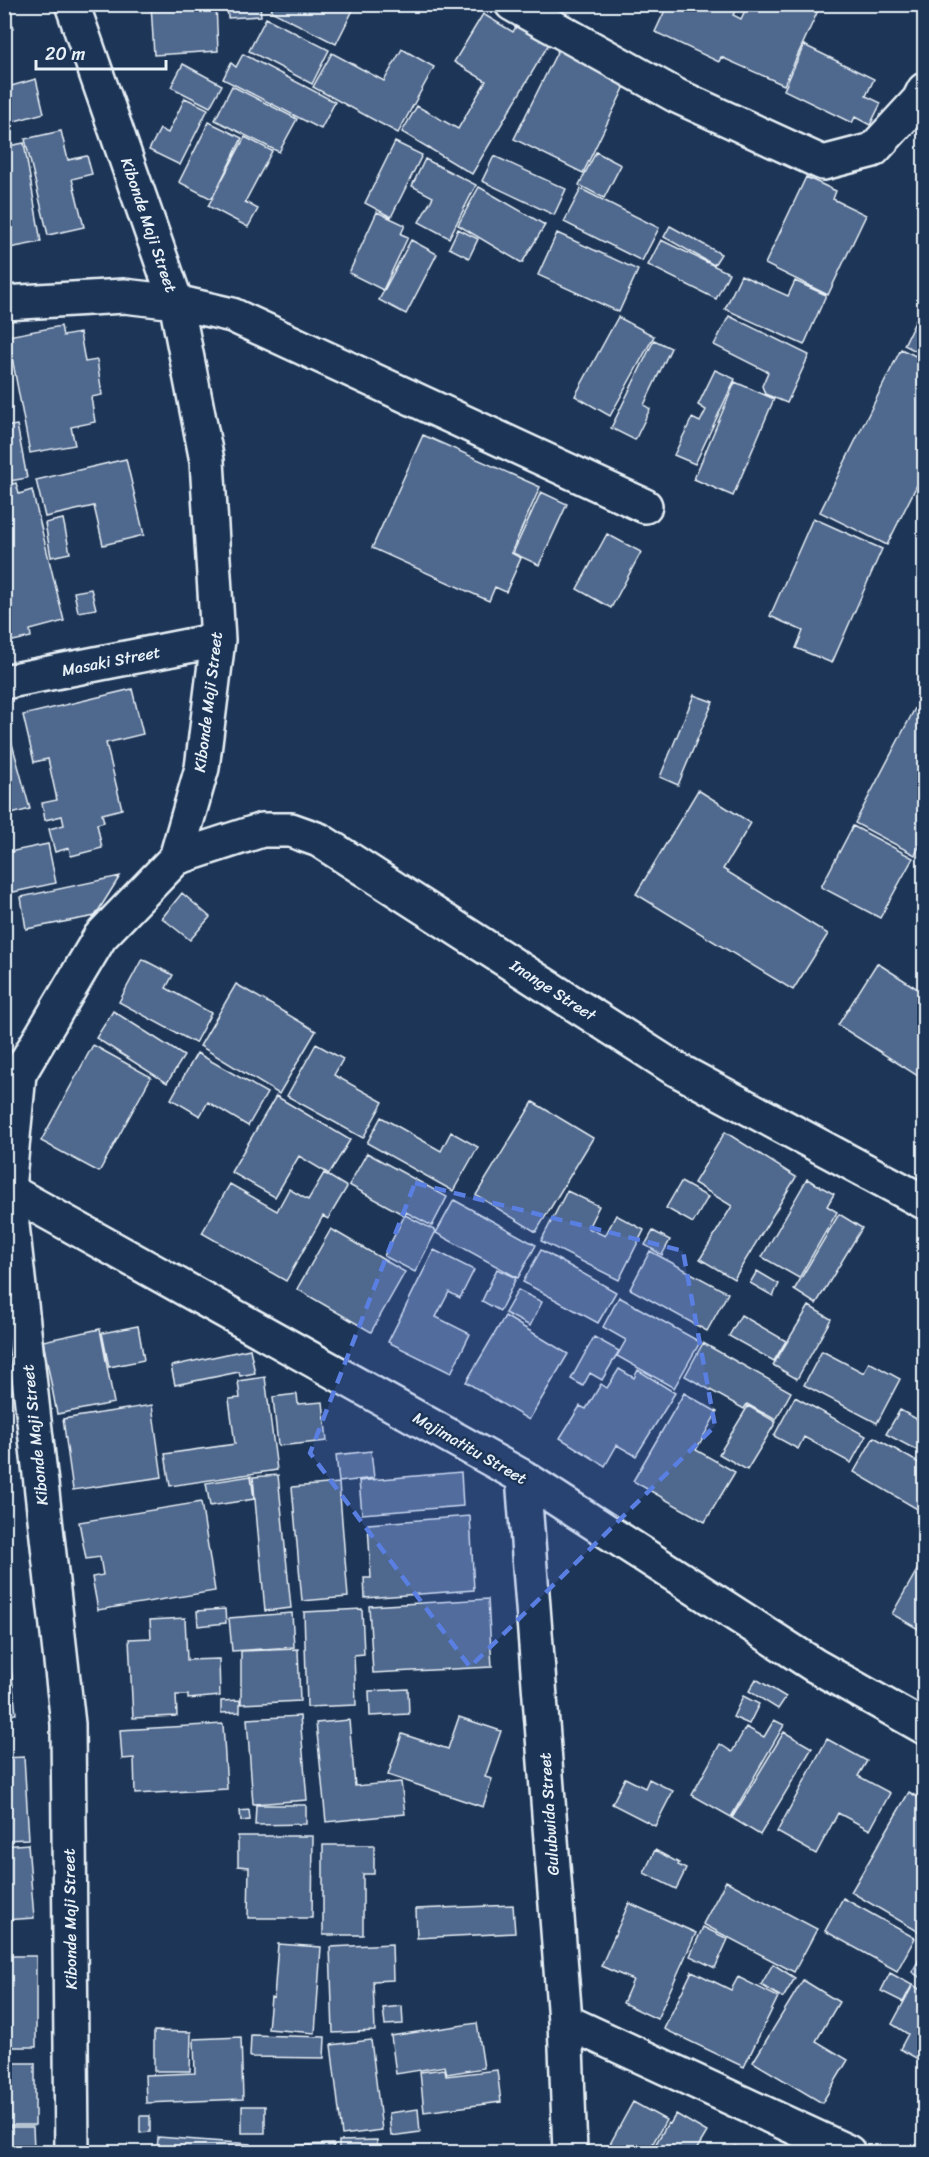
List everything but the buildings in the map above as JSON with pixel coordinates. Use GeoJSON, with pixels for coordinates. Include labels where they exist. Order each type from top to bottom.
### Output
{"type":"FeatureCollection","features":[{"type":"Feature","properties":{"kind":"street","name":"Kibonde Maji Street"},"geometry":{"type":"LineString","coordinates":[[72,4],[176,302],[207,461],[218,640],[201,768],[176,858],[100,937],[19,1074],[6,1188],[68,1724],[72,2152]]}},
{"type":"Feature","properties":{"kind":"street"},"geometry":{"type":"LineString","coordinates":[[512,4],[677,96],[823,163],[873,150],[919,100],[924,90]]}},
{"type":"Feature","properties":{"kind":"street"},"geometry":{"type":"LineString","coordinates":[[4,303],[124,296],[176,302],[232,315],[645,506]]}},
{"type":"Feature","properties":{"kind":"street","name":"Masaki Street"},"geometry":{"type":"LineString","coordinates":[[4,682],[218,640]]}},
{"type":"Feature","properties":{"kind":"street","name":"Inange Street"},"geometry":{"type":"LineString","coordinates":[[176,858],[262,831],[291,830],[319,840],[674,1068],[924,1202]]}},
{"type":"Feature","properties":{"kind":"street","name":"Majimatitu Street"},"geometry":{"type":"LineString","coordinates":[[6,1188],[523,1477],[814,1665],[924,1727]]}},
{"type":"Feature","properties":{"kind":"street","name":"Gulubwida Street"},"geometry":{"type":"LineString","coordinates":[[523,1477],[565,2021],[570,2152]]}},
{"type":"Feature","properties":{"kind":"street"},"geometry":{"type":"LineString","coordinates":[[565,2021],[848,2152]]}},
{"type":"Feature","properties":{"kind":"highlighted area"},"geometry":{"type":"Polygon","coordinates":[[[415,1183],[683,1251],[715,1426],[470,1667],[310,1453],[415,1183]]]}}]}
